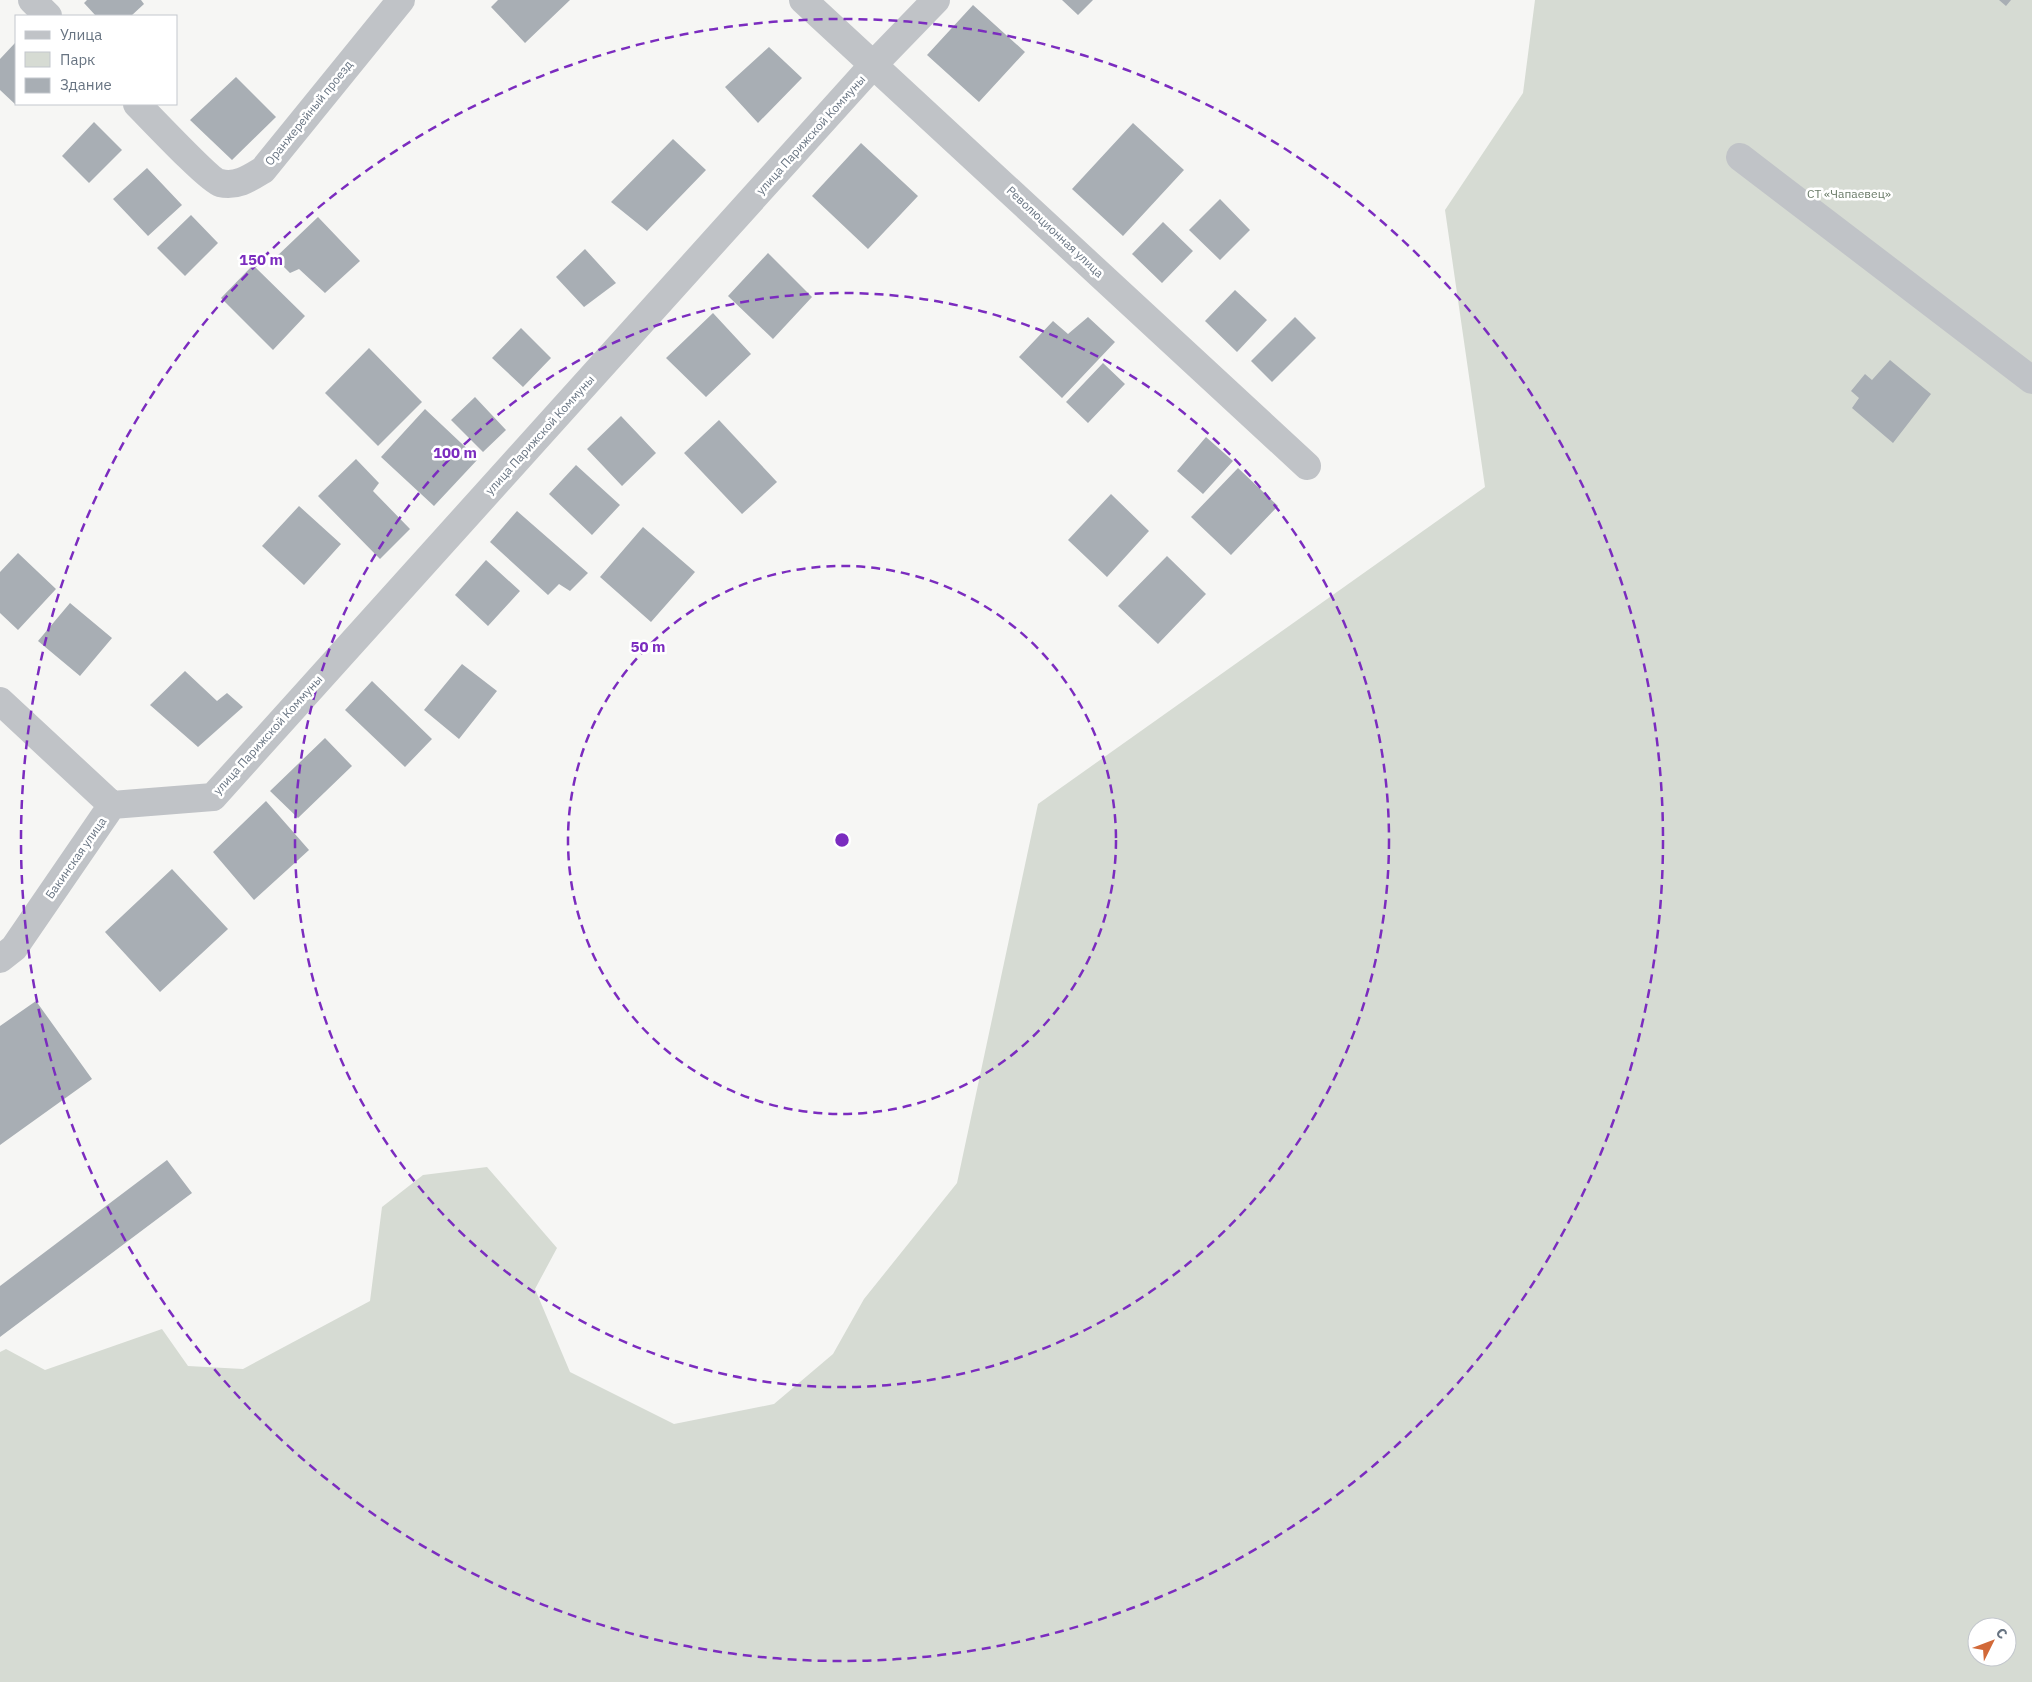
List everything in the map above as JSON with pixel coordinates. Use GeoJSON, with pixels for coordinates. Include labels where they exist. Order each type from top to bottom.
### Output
{"type":"FeatureCollection","features":[{"type":"Feature","properties":{"kind":"street"},"geometry":{"type":"LineString","coordinates":[[32,0],[47,15]]}},
{"type":"Feature","properties":{"kind":"street","name":"Оранжерейный проезд"},"geometry":{"type":"LineString","coordinates":[[138,105],[203,170],[219,183],[242,183],[263,170],[401,0]]}},
{"type":"Feature","properties":{"kind":"street","name":"Революционная улица"},"geometry":{"type":"LineString","coordinates":[[803,0],[1306,466]]}},
{"type":"Feature","properties":{"kind":"street","name":"улица Парижской Коммуны"},"geometry":{"type":"LineString","coordinates":[[112,805],[213,797],[874,64],[936,0]]}},
{"type":"Feature","properties":{"kind":"street"},"geometry":{"type":"LineString","coordinates":[[1740,157],[2032,380]]}},
{"type":"Feature","properties":{"kind":"street","name":"Бакинская улица"},"geometry":{"type":"LineString","coordinates":[[0,701],[112,805],[14,948],[0,959]]}},
{"type":"Feature","properties":{"kind":"green space","name":"СТ «Чапаевец»"},"geometry":{"type":"Polygon","coordinates":[[[1535,0],[2032,0],[2032,1682],[0,1682],[0,1352],[6,1349],[45,1370],[162,1329],[188,1366],[243,1369],[370,1301],[382,1207],[423,1175],[487,1167],[557,1248],[535,1289],[570,1372],[674,1424],[774,1404],[833,1354],[864,1299],[957,1183],[1038,804],[1485,487],[1445,210],[1523,93],[1535,0]]]}},
{"type":"Feature","properties":{"kind":"building"},"geometry":{"type":"Polygon","coordinates":[[[87,0],[141,0],[144,4],[132,15],[95,15],[84,3],[87,0]]]}},
{"type":"Feature","properties":{"kind":"building"},"geometry":{"type":"Polygon","coordinates":[[[498,0],[570,0],[525,43],[491,7],[498,0]]]}},
{"type":"Feature","properties":{"kind":"building"},"geometry":{"type":"Polygon","coordinates":[[[1062,0],[1093,0],[1078,15],[1062,0]]]}},
{"type":"Feature","properties":{"kind":"building"},"geometry":{"type":"Polygon","coordinates":[[[1999,0],[2011,0],[2006,6],[1999,0]]]}},
{"type":"Feature","properties":{"kind":"building"},"geometry":{"type":"Polygon","coordinates":[[[973,5],[1025,52],[979,102],[927,55],[973,5]]]}},
{"type":"Feature","properties":{"kind":"building"},"geometry":{"type":"Polygon","coordinates":[[[15,43],[15,104],[0,90],[0,59],[15,43]]]}},
{"type":"Feature","properties":{"kind":"building"},"geometry":{"type":"Polygon","coordinates":[[[769,47],[802,78],[758,123],[725,87],[769,47]]]}},
{"type":"Feature","properties":{"kind":"building"},"geometry":{"type":"Polygon","coordinates":[[[236,77],[276,117],[232,160],[190,120],[236,77]]]}},
{"type":"Feature","properties":{"kind":"building"},"geometry":{"type":"Polygon","coordinates":[[[94,122],[122,150],[89,183],[62,156],[94,122]]]}},
{"type":"Feature","properties":{"kind":"building"},"geometry":{"type":"Polygon","coordinates":[[[1133,123],[1184,170],[1123,236],[1072,189],[1133,123]]]}},
{"type":"Feature","properties":{"kind":"building"},"geometry":{"type":"Polygon","coordinates":[[[673,139],[706,170],[647,231],[611,202],[673,139]]]}},
{"type":"Feature","properties":{"kind":"building"},"geometry":{"type":"Polygon","coordinates":[[[861,143],[918,196],[868,249],[812,196],[861,143]]]}},
{"type":"Feature","properties":{"kind":"building"},"geometry":{"type":"Polygon","coordinates":[[[147,168],[182,205],[148,236],[113,199],[147,168]]]}},
{"type":"Feature","properties":{"kind":"building"},"geometry":{"type":"Polygon","coordinates":[[[1220,199],[1250,230],[1220,260],[1189,230],[1220,199]]]}},
{"type":"Feature","properties":{"kind":"building"},"geometry":{"type":"Polygon","coordinates":[[[191,215],[218,243],[185,276],[157,248],[191,215]]]}},
{"type":"Feature","properties":{"kind":"building"},"geometry":{"type":"Polygon","coordinates":[[[318,217],[360,261],[325,293],[299,269],[290,273],[275,258],[318,217]]]}},
{"type":"Feature","properties":{"kind":"building"},"geometry":{"type":"Polygon","coordinates":[[[1163,222],[1193,251],[1162,283],[1132,254],[1163,222]]]}},
{"type":"Feature","properties":{"kind":"building"},"geometry":{"type":"Polygon","coordinates":[[[585,249],[616,283],[584,307],[556,277],[585,249]]]}},
{"type":"Feature","properties":{"kind":"building"},"geometry":{"type":"Polygon","coordinates":[[[768,253],[812,297],[773,339],[728,296],[768,253]]]}},
{"type":"Feature","properties":{"kind":"building"},"geometry":{"type":"Polygon","coordinates":[[[253,265],[305,316],[273,350],[221,298],[253,265]]]}},
{"type":"Feature","properties":{"kind":"building"},"geometry":{"type":"Polygon","coordinates":[[[1235,290],[1267,320],[1237,352],[1205,321],[1235,290]]]}},
{"type":"Feature","properties":{"kind":"building"},"geometry":{"type":"Polygon","coordinates":[[[713,313],[751,354],[706,397],[666,358],[713,313]]]}},
{"type":"Feature","properties":{"kind":"building"},"geometry":{"type":"Polygon","coordinates":[[[1088,317],[1115,342],[1062,398],[1019,357],[1053,321],[1068,334],[1088,317]]]}},
{"type":"Feature","properties":{"kind":"building"},"geometry":{"type":"Polygon","coordinates":[[[1295,317],[1316,338],[1272,382],[1251,361],[1295,317]]]}},
{"type":"Feature","properties":{"kind":"building"},"geometry":{"type":"Polygon","coordinates":[[[521,328],[551,358],[523,387],[492,358],[521,328]]]}},
{"type":"Feature","properties":{"kind":"building"},"geometry":{"type":"Polygon","coordinates":[[[369,348],[422,402],[378,446],[325,393],[369,348]]]}},
{"type":"Feature","properties":{"kind":"building"},"geometry":{"type":"Polygon","coordinates":[[[1890,360],[1931,394],[1893,443],[1852,408],[1859,398],[1851,391],[1865,374],[1872,380],[1890,360]]]}},
{"type":"Feature","properties":{"kind":"building"},"geometry":{"type":"Polygon","coordinates":[[[1103,363],[1125,384],[1088,423],[1066,402],[1103,363]]]}},
{"type":"Feature","properties":{"kind":"building"},"geometry":{"type":"Polygon","coordinates":[[[475,397],[506,430],[483,452],[451,420],[475,397]]]}},
{"type":"Feature","properties":{"kind":"building"},"geometry":{"type":"Polygon","coordinates":[[[425,409],[478,459],[434,506],[381,457],[425,409]]]}},
{"type":"Feature","properties":{"kind":"building"},"geometry":{"type":"Polygon","coordinates":[[[621,416],[656,453],[622,486],[587,449],[621,416]]]}},
{"type":"Feature","properties":{"kind":"building"},"geometry":{"type":"Polygon","coordinates":[[[719,420],[777,482],[742,514],[684,453],[719,420]]]}},
{"type":"Feature","properties":{"kind":"building"},"geometry":{"type":"Polygon","coordinates":[[[1206,437],[1233,461],[1203,494],[1177,471],[1206,437]]]}},
{"type":"Feature","properties":{"kind":"building"},"geometry":{"type":"Polygon","coordinates":[[[356,459],[379,483],[373,491],[410,529],[380,559],[318,496],[356,459]]]}},
{"type":"Feature","properties":{"kind":"building"},"geometry":{"type":"Polygon","coordinates":[[[576,465],[620,505],[592,535],[549,494],[576,465]]]}},
{"type":"Feature","properties":{"kind":"building"},"geometry":{"type":"Polygon","coordinates":[[[1238,468],[1278,506],[1231,555],[1191,517],[1238,468]]]}},
{"type":"Feature","properties":{"kind":"building"},"geometry":{"type":"Polygon","coordinates":[[[1111,494],[1149,531],[1107,577],[1068,540],[1111,494]]]}},
{"type":"Feature","properties":{"kind":"building"},"geometry":{"type":"Polygon","coordinates":[[[299,506],[341,544],[304,585],[262,546],[299,506]]]}},
{"type":"Feature","properties":{"kind":"building"},"geometry":{"type":"Polygon","coordinates":[[[517,511],[588,573],[570,591],[559,584],[548,595],[490,542],[517,511]]]}},
{"type":"Feature","properties":{"kind":"building"},"geometry":{"type":"Polygon","coordinates":[[[643,527],[695,572],[651,622],[600,577],[643,527]]]}},
{"type":"Feature","properties":{"kind":"building"},"geometry":{"type":"Polygon","coordinates":[[[18,553],[56,589],[18,630],[0,613],[0,572],[18,553]]]}},
{"type":"Feature","properties":{"kind":"building"},"geometry":{"type":"Polygon","coordinates":[[[1167,556],[1206,594],[1158,644],[1118,606],[1167,556]]]}},
{"type":"Feature","properties":{"kind":"building"},"geometry":{"type":"Polygon","coordinates":[[[486,560],[520,591],[488,626],[455,595],[486,560]]]}},
{"type":"Feature","properties":{"kind":"building"},"geometry":{"type":"Polygon","coordinates":[[[70,603],[112,638],[80,676],[38,641],[70,603]]]}},
{"type":"Feature","properties":{"kind":"building"},"geometry":{"type":"Polygon","coordinates":[[[462,664],[497,691],[459,739],[424,710],[462,664]]]}},
{"type":"Feature","properties":{"kind":"building"},"geometry":{"type":"Polygon","coordinates":[[[185,671],[217,701],[227,693],[243,707],[198,747],[150,705],[185,671]]]}},
{"type":"Feature","properties":{"kind":"building"},"geometry":{"type":"Polygon","coordinates":[[[372,681],[432,739],[405,767],[345,710],[372,681]]]}},
{"type":"Feature","properties":{"kind":"building"},"geometry":{"type":"Polygon","coordinates":[[[325,738],[352,766],[298,818],[270,791],[325,738]]]}},
{"type":"Feature","properties":{"kind":"building"},"geometry":{"type":"Polygon","coordinates":[[[266,801],[309,850],[254,900],[213,852],[266,801]]]}},
{"type":"Feature","properties":{"kind":"building"},"geometry":{"type":"Polygon","coordinates":[[[172,869],[228,929],[160,992],[105,932],[172,869]]]}},
{"type":"Feature","properties":{"kind":"building"},"geometry":{"type":"Polygon","coordinates":[[[36,1001],[92,1079],[0,1145],[0,1026],[36,1001]]]}},
{"type":"Feature","properties":{"kind":"building"},"geometry":{"type":"Polygon","coordinates":[[[167,1160],[192,1193],[0,1337],[0,1286],[167,1160]]]}}]}
